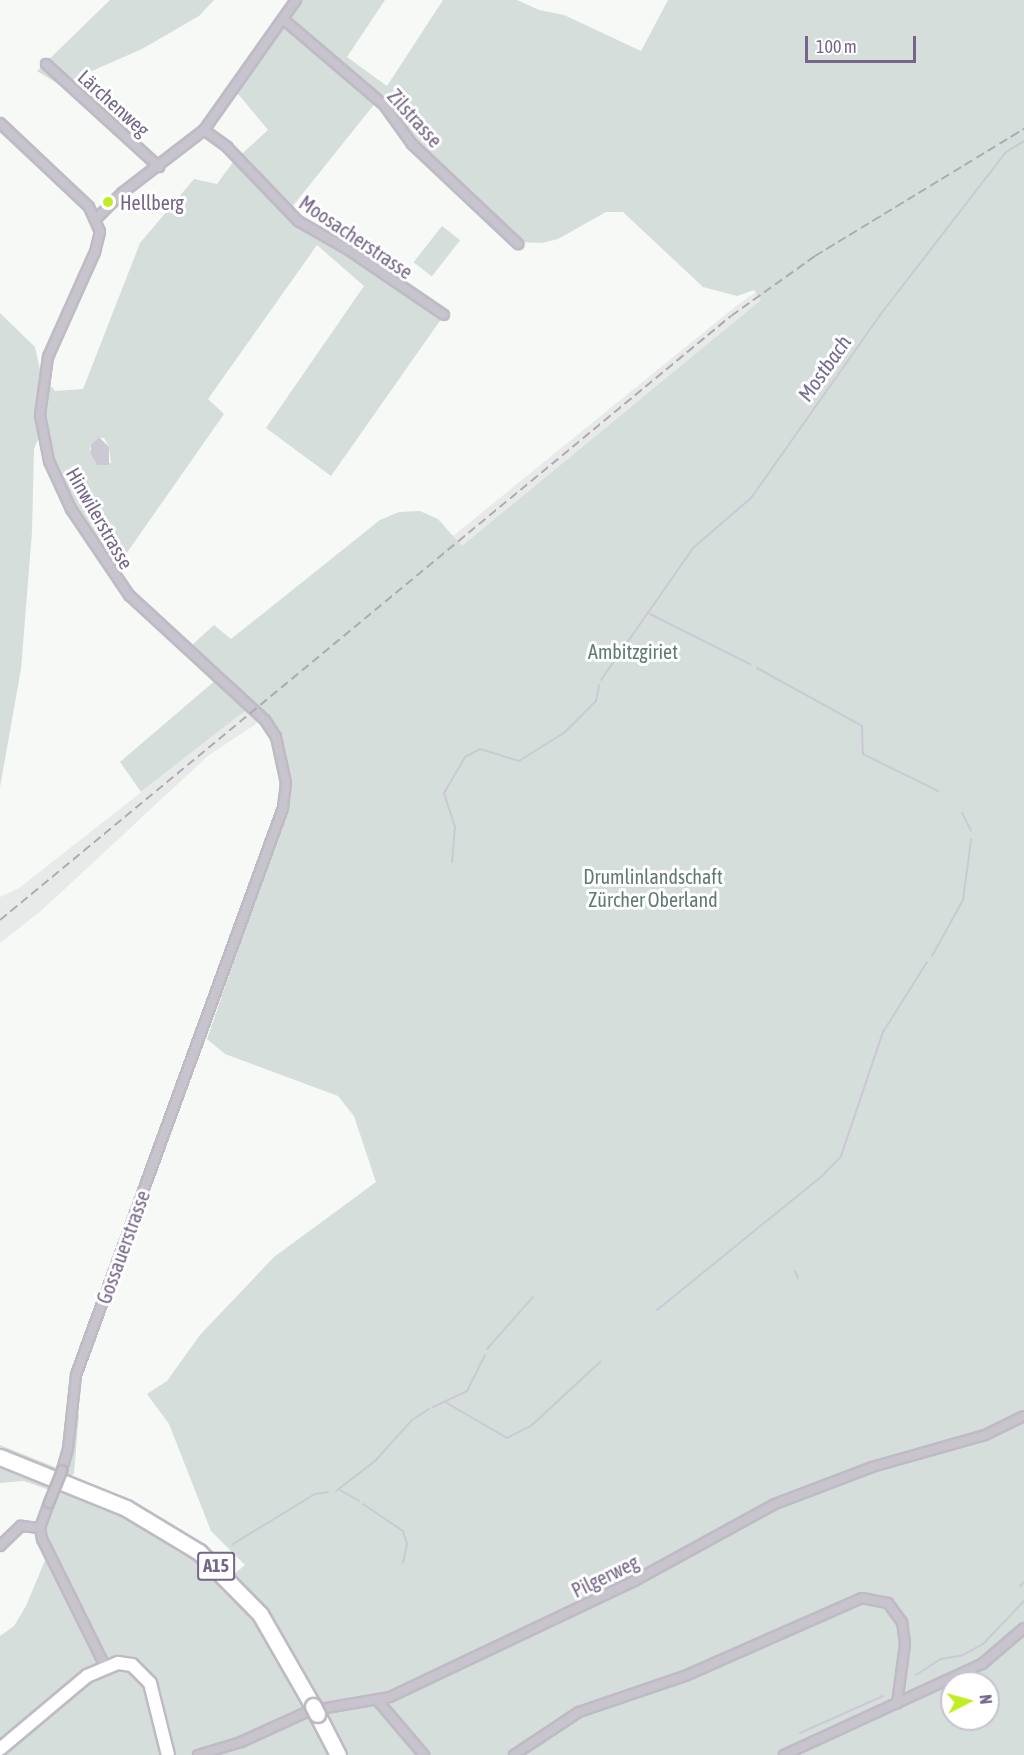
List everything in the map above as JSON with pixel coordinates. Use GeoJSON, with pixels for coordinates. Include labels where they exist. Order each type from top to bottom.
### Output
{"type":"FeatureCollection","features":[{"type":"Feature","properties":{"kind":"highway","name":"A15"},"geometry":{"type":"LineString","coordinates":[[0,1456],[28,1470],[145,1518],[207,1558],[260,1614],[338,1755]]}},
{"type":"Feature","properties":{"kind":"highway","name":"A15"},"geometry":{"type":"LineString","coordinates":[[0,1463],[28,1470]]}},
{"type":"Feature","properties":{"kind":"street"},"geometry":{"type":"LineString","coordinates":[[0,123],[97,218],[204,130],[296,0]]}},
{"type":"Feature","properties":{"kind":"street","name":"Zilstrasse"},"geometry":{"type":"LineString","coordinates":[[283,19],[384,105],[412,144],[518,244]]}},
{"type":"Feature","properties":{"kind":"street","name":"Lärchenweg"},"geometry":{"type":"LineString","coordinates":[[46,64],[159,166]]}},
{"type":"Feature","properties":{"kind":"street","name":"Moosacherstrasse"},"geometry":{"type":"LineString","coordinates":[[204,130],[227,147],[298,221],[347,249],[444,315]]}},
{"type":"Feature","properties":{"kind":"street","name":"Hinwilerstrasse"},"geometry":{"type":"LineString","coordinates":[[97,218],[100,232],[96,252],[48,357],[40,415],[49,462],[71,509],[129,595],[255,709]]}},
{"type":"Feature","properties":{"kind":"street","name":"Gossauerstrasse"},"geometry":{"type":"LineString","coordinates":[[40,1527],[68,1449],[76,1375],[283,808],[284,762],[276,737],[255,709]]}},
{"type":"Feature","properties":{"kind":"street","name":"Pilgerweg"},"geometry":{"type":"LineString","coordinates":[[198,1755],[241,1742],[299,1714],[336,1704],[378,1701],[636,1580],[775,1504],[872,1467],[985,1435],[1024,1416]]}},
{"type":"Feature","properties":{"kind":"street"},"geometry":{"type":"LineString","coordinates":[[0,1546],[21,1526],[40,1527],[48,1553],[105,1666]]}},
{"type":"Feature","properties":{"kind":"street"},"geometry":{"type":"LineString","coordinates":[[514,1755],[579,1712],[685,1676],[858,1599],[888,1603],[902,1622],[905,1644],[897,1702]]}},
{"type":"Feature","properties":{"kind":"street"},"geometry":{"type":"LineString","coordinates":[[784,1755],[988,1660],[1024,1628]]}},
{"type":"Feature","properties":{"kind":"street"},"geometry":{"type":"LineString","coordinates":[[0,1749],[87,1676],[105,1666],[132,1665],[150,1683],[168,1755]]}},
{"type":"Feature","properties":{"kind":"street"},"geometry":{"type":"LineString","coordinates":[[378,1701],[424,1755]]}},
{"type":"Feature","properties":{"kind":"shaded area"},"geometry":{"type":"Polygon","coordinates":[[[844,231],[448,569],[261,714],[256,724],[209,755],[41,911],[0,943],[0,897],[19,888],[246,710],[250,701],[736,306],[844,231]]]}},
{"type":"Feature","properties":{"kind":"shaded area"},"geometry":{"type":"Polygon","coordinates":[[[99,437],[109,447],[109,465],[97,465],[91,454],[91,445],[99,437]]]}},
{"type":"Feature","properties":{"kind":"green space"},"geometry":{"type":"Polygon","coordinates":[[[110,0],[214,0],[199,16],[142,49],[60,85],[37,71],[110,0]]]}},
{"type":"Feature","properties":{"kind":"green space","name":"Drumlinlandschaft Zürcher Oberland"},"geometry":{"type":"Polygon","coordinates":[[[296,0],[385,0],[347,57],[387,86],[443,0],[517,0],[539,10],[564,15],[641,51],[668,0],[1024,0],[1024,1755],[0,1755],[0,1636],[14,1626],[26,1606],[48,1553],[40,1528],[55,1492],[24,1481],[0,1483],[0,1445],[62,1470],[70,1408],[79,1415],[74,1473],[56,1492],[68,1491],[126,1508],[229,1578],[245,1565],[211,1531],[169,1424],[147,1394],[167,1381],[200,1335],[274,1257],[376,1182],[354,1116],[338,1096],[225,1054],[207,1039],[291,797],[284,751],[274,722],[266,713],[261,715],[264,711],[251,699],[246,710],[141,792],[120,762],[224,673],[192,645],[214,625],[231,639],[380,520],[399,512],[420,511],[438,519],[462,546],[761,300],[754,290],[737,296],[703,287],[623,212],[606,212],[558,239],[542,243],[519,242],[415,141],[380,97],[288,212],[444,315],[331,476],[266,428],[364,286],[317,245],[208,399],[224,414],[112,574],[71,509],[41,432],[34,449],[32,532],[21,669],[0,787],[0,313],[35,347],[41,374],[55,391],[83,389],[140,243],[194,179],[217,184],[233,162],[268,130],[234,89],[296,0]],[[98,438],[90,448],[95,462],[111,463],[109,447],[104,438],[98,438]]]}},
{"type":"Feature","properties":{"kind":"green space"},"geometry":{"type":"Polygon","coordinates":[[[442,226],[460,240],[432,276],[414,262],[442,226]]]}},
{"type":"Feature","properties":{"kind":"waterway","name":"Mostbach"},"geometry":{"type":"LineString","coordinates":[[601,680],[693,548],[751,498],[880,315],[1006,152],[1024,141]]}},
{"type":"Feature","properties":{"kind":"waterway","name":"Mostbach"},"geometry":{"type":"LineString","coordinates":[[650,614],[750,664]]}},
{"type":"Feature","properties":{"kind":"waterway","name":"Mostbach"},"geometry":{"type":"LineString","coordinates":[[757,668],[862,726],[863,754],[938,791]]}},
{"type":"Feature","properties":{"kind":"waterway","name":"Mostbach"},"geometry":{"type":"LineString","coordinates":[[452,862],[455,827],[444,793],[465,757],[480,749],[519,761],[565,732],[596,701],[599,685]]}},
{"type":"Feature","properties":{"kind":"waterway"},"geometry":{"type":"LineString","coordinates":[[962,813],[971,831]]}},
{"type":"Feature","properties":{"kind":"waterway"},"geometry":{"type":"LineString","coordinates":[[932,956],[963,900],[971,840]]}},
{"type":"Feature","properties":{"kind":"waterway"},"geometry":{"type":"LineString","coordinates":[[657,1310],[822,1176],[841,1156],[883,1032],[927,962]]}},
{"type":"Feature","properties":{"kind":"waterway"},"geometry":{"type":"LineString","coordinates":[[795,1271],[798,1278]]}},
{"type":"Feature","properties":{"kind":"waterway"},"geometry":{"type":"LineString","coordinates":[[487,1349],[533,1297]]}},
{"type":"Feature","properties":{"kind":"waterway"},"geometry":{"type":"LineString","coordinates":[[433,1407],[467,1391],[485,1355]]}},
{"type":"Feature","properties":{"kind":"waterway"},"geometry":{"type":"LineString","coordinates":[[445,1402],[507,1438],[532,1425],[600,1362]]}},
{"type":"Feature","properties":{"kind":"waterway"},"geometry":{"type":"LineString","coordinates":[[336,1491],[375,1461],[412,1420],[429,1409]]}},
{"type":"Feature","properties":{"kind":"waterway"},"geometry":{"type":"LineString","coordinates":[[340,1490],[359,1501]]}},
{"type":"Feature","properties":{"kind":"waterway"},"geometry":{"type":"LineString","coordinates":[[233,1544],[315,1494],[328,1492]]}},
{"type":"Feature","properties":{"kind":"waterway"},"geometry":{"type":"LineString","coordinates":[[363,1504],[403,1531],[407,1544],[403,1563]]}},
{"type":"Feature","properties":{"kind":"waterway"},"geometry":{"type":"LineString","coordinates":[[1020,1586],[1024,1582]]}},
{"type":"Feature","properties":{"kind":"waterway"},"geometry":{"type":"LineString","coordinates":[[916,1675],[941,1659],[963,1655],[983,1644],[1024,1601]]}},
{"type":"Feature","properties":{"kind":"waterway"},"geometry":{"type":"LineString","coordinates":[[800,1733],[883,1696]]}},
{"type":"Feature","properties":{"kind":"railway"},"geometry":{"type":"LineString","coordinates":[[0,920],[731,316],[815,256],[1024,129]]}},
{"type":"Feature","properties":{"kind":"place","name":"Hellberg"},"geometry":{"type":"Point","coordinates":[108,202]}},
{"type":"Feature","properties":{"kind":"park label","name":"Ambitzgiriet"},"geometry":{"type":"Point","coordinates":[633,651]}}]}
